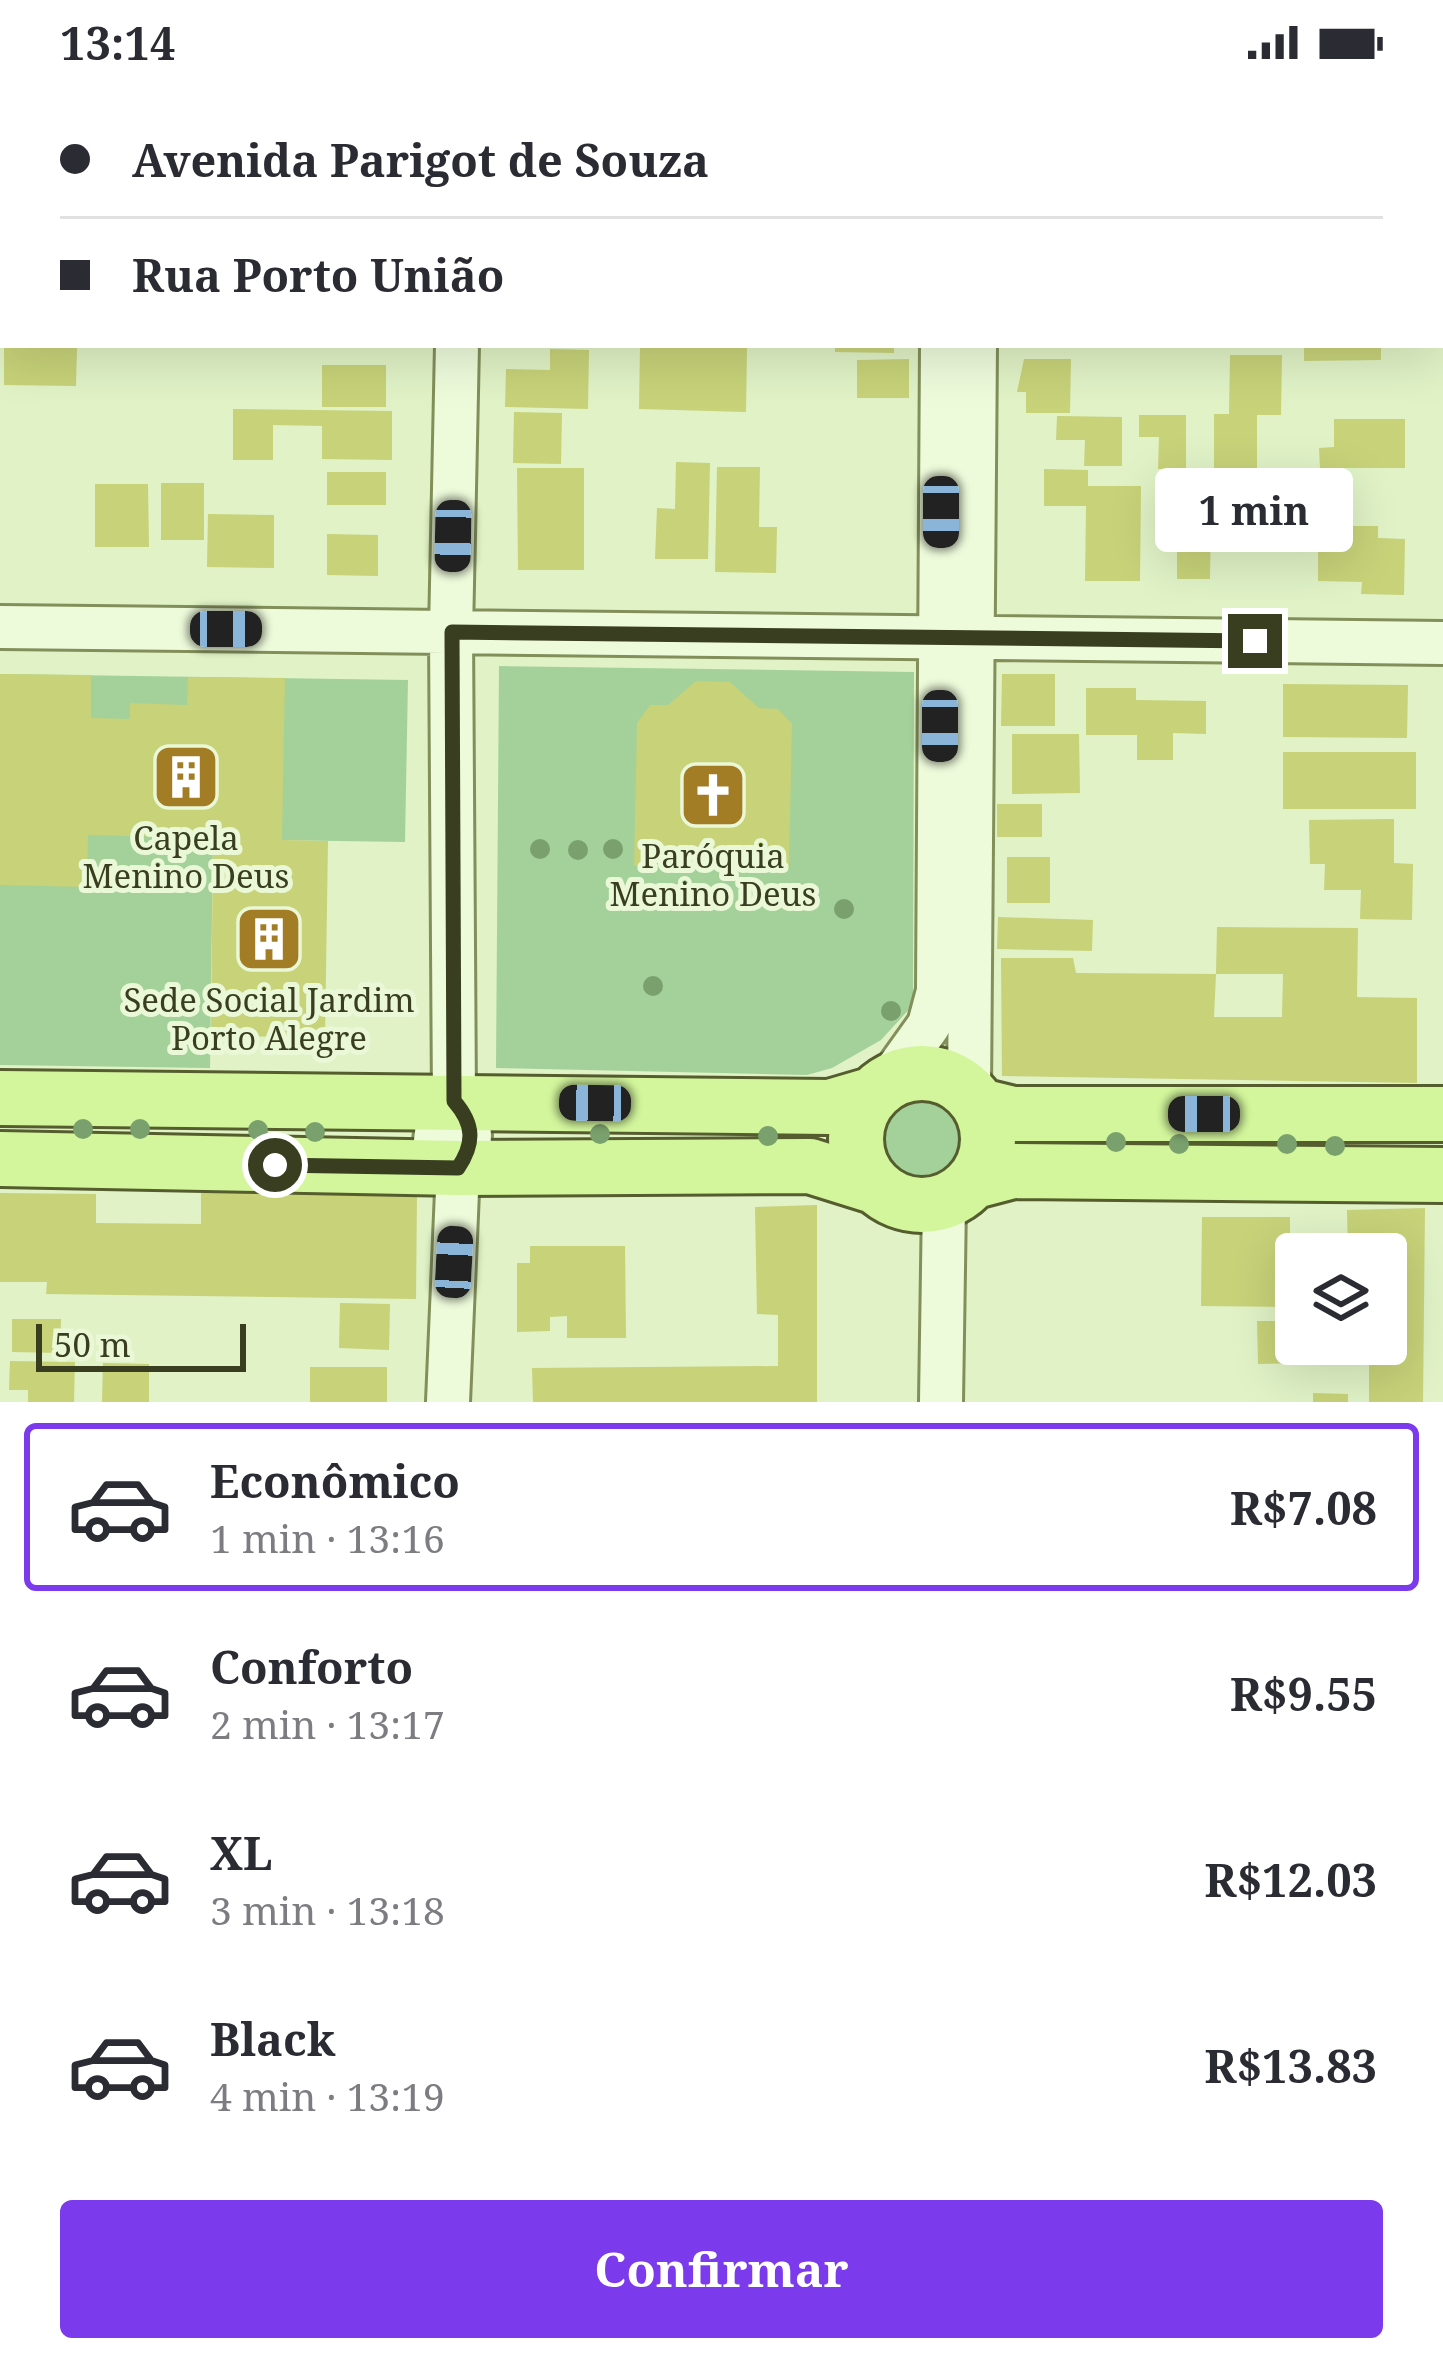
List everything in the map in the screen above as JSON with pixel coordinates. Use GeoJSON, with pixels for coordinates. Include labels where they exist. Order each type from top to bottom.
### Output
{"type":"FeatureCollection","features":[{"type":"Feature","properties":{"kind":"main road"},"geometry":{"type":"LineString","coordinates":[[0,1098],[830,1107],[935,1074],[975,1099],[1013,1114],[1443,1114]]}},
{"type":"Feature","properties":{"kind":"main road"},"geometry":{"type":"LineString","coordinates":[[874,1186],[856,1148],[860,1111],[880,1088]]}},
{"type":"Feature","properties":{"kind":"main road"},"geometry":{"type":"LineString","coordinates":[[959,1192],[987,1152],[975,1099]]}},
{"type":"Feature","properties":{"kind":"main road"},"geometry":{"type":"LineString","coordinates":[[0,1159],[458,1168],[810,1166],[874,1186],[907,1204],[959,1192],[1013,1171],[1443,1175]]}},
{"type":"Feature","properties":{"kind":"street"},"geometry":{"type":"LineString","coordinates":[[448,1402],[458,1168],[435,1141],[437,1125],[454,1101],[452,632],[457,348]]}},
{"type":"Feature","properties":{"kind":"street"},"geometry":{"type":"LineString","coordinates":[[942,348],[975,1099]]}},
{"type":"Feature","properties":{"kind":"street"},"geometry":{"type":"LineString","coordinates":[[880,1088],[929,1025],[938,991],[975,348]]}},
{"type":"Feature","properties":{"kind":"street"},"geometry":{"type":"LineString","coordinates":[[0,627],[1443,643]]}},
{"type":"Feature","properties":{"kind":"street"},"geometry":{"type":"LineString","coordinates":[[941,1402],[959,1192]]}},
{"type":"Feature","properties":{"kind":"green space"},"geometry":{"type":"Polygon","coordinates":[[[499,666],[914,672],[913,1005],[881,1040],[832,1068],[807,1075],[496,1068],[499,666]]]}},
{"type":"Feature","properties":{"kind":"green space"},"geometry":{"type":"Polygon","coordinates":[[[0,674],[408,680],[405,842],[213,839],[210,1068],[0,1065],[0,674]]]}},
{"type":"Feature","properties":{"kind":"green space"},"geometry":{"type":"Polygon","coordinates":[[[913,1091],[931,1091],[962,1112],[970,1139],[967,1158],[949,1179],[931,1187],[913,1187],[882,1166],[874,1148],[874,1130],[895,1099],[913,1091]]]}},
{"type":"Feature","properties":{"kind":"building"},"geometry":{"type":"Polygon","coordinates":[[[4,348],[77,348],[76,386],[4,385],[4,348]]]}},
{"type":"Feature","properties":{"kind":"building"},"geometry":{"type":"Polygon","coordinates":[[[640,348],[747,348],[746,412],[639,409],[640,348]]]}},
{"type":"Feature","properties":{"kind":"building"},"geometry":{"type":"Polygon","coordinates":[[[835,348],[894,348],[894,353],[835,352],[835,348]]]}},
{"type":"Feature","properties":{"kind":"building"},"geometry":{"type":"Polygon","coordinates":[[[1304,348],[1381,348],[1381,360],[1304,361],[1304,348]]]}},
{"type":"Feature","properties":{"kind":"building"},"geometry":{"type":"Polygon","coordinates":[[[550,349],[589,350],[588,409],[505,407],[506,369],[550,370],[550,349]]]}},
{"type":"Feature","properties":{"kind":"building"},"geometry":{"type":"Polygon","coordinates":[[[1230,355],[1282,355],[1281,415],[1257,415],[1257,470],[1214,470],[1214,414],[1229,414],[1230,355]]]}},
{"type":"Feature","properties":{"kind":"building"},"geometry":{"type":"Polygon","coordinates":[[[909,359],[909,398],[857,398],[857,360],[909,359]]]}},
{"type":"Feature","properties":{"kind":"building"},"geometry":{"type":"Polygon","coordinates":[[[1024,359],[1071,359],[1070,413],[1026,413],[1026,392],[1017,392],[1024,359]]]}},
{"type":"Feature","properties":{"kind":"building"},"geometry":{"type":"Polygon","coordinates":[[[322,365],[386,365],[386,407],[322,407],[322,365]]]}},
{"type":"Feature","properties":{"kind":"building"},"geometry":{"type":"Polygon","coordinates":[[[233,409],[392,411],[392,460],[322,459],[322,426],[273,425],[273,460],[233,460],[233,409]]]}},
{"type":"Feature","properties":{"kind":"building"},"geometry":{"type":"Polygon","coordinates":[[[514,412],[562,413],[561,464],[513,463],[514,412]]]}},
{"type":"Feature","properties":{"kind":"building"},"geometry":{"type":"Polygon","coordinates":[[[1139,415],[1186,415],[1186,469],[1158,469],[1159,437],[1139,437],[1139,415]]]}},
{"type":"Feature","properties":{"kind":"building"},"geometry":{"type":"Polygon","coordinates":[[[1057,416],[1122,417],[1122,466],[1084,466],[1085,440],[1056,440],[1057,416]]]}},
{"type":"Feature","properties":{"kind":"building"},"geometry":{"type":"Polygon","coordinates":[[[1334,419],[1405,419],[1405,468],[1320,468],[1319,448],[1334,447],[1334,419]]]}},
{"type":"Feature","properties":{"kind":"building"},"geometry":{"type":"Polygon","coordinates":[[[676,462],[710,463],[708,559],[655,559],[657,508],[675,509],[676,462]]]}},
{"type":"Feature","properties":{"kind":"building"},"geometry":{"type":"Polygon","coordinates":[[[717,467],[760,467],[759,527],[777,527],[776,573],[715,572],[717,467]]]}},
{"type":"Feature","properties":{"kind":"building"},"geometry":{"type":"Polygon","coordinates":[[[517,468],[584,468],[584,570],[518,570],[517,468]]]}},
{"type":"Feature","properties":{"kind":"building"},"geometry":{"type":"Polygon","coordinates":[[[1044,469],[1088,470],[1088,486],[1141,486],[1140,581],[1085,581],[1086,506],[1044,506],[1044,469]]]}},
{"type":"Feature","properties":{"kind":"building"},"geometry":{"type":"Polygon","coordinates":[[[327,472],[386,472],[386,505],[327,505],[327,472]]]}},
{"type":"Feature","properties":{"kind":"building"},"geometry":{"type":"Polygon","coordinates":[[[1284,472],[1318,472],[1318,526],[1284,526],[1284,472]]]}},
{"type":"Feature","properties":{"kind":"building"},"geometry":{"type":"Polygon","coordinates":[[[161,483],[204,483],[204,540],[161,540],[161,483]]]}},
{"type":"Feature","properties":{"kind":"building"},"geometry":{"type":"Polygon","coordinates":[[[95,484],[148,484],[149,547],[95,547],[95,484]]]}},
{"type":"Feature","properties":{"kind":"building"},"geometry":{"type":"Polygon","coordinates":[[[208,514],[274,515],[274,568],[207,567],[208,514]]]}},
{"type":"Feature","properties":{"kind":"building"},"geometry":{"type":"Polygon","coordinates":[[[1177,518],[1211,518],[1210,579],[1177,579],[1177,518]]]}},
{"type":"Feature","properties":{"kind":"building"},"geometry":{"type":"Polygon","coordinates":[[[1318,526],[1378,526],[1378,538],[1405,539],[1404,595],[1361,594],[1362,582],[1318,581],[1318,526]]]}},
{"type":"Feature","properties":{"kind":"building"},"geometry":{"type":"Polygon","coordinates":[[[327,534],[378,535],[378,576],[327,575],[327,534]]]}},
{"type":"Feature","properties":{"kind":"building"},"geometry":{"type":"Polygon","coordinates":[[[0,674],[91,675],[91,718],[130,719],[130,703],[187,705],[188,677],[285,678],[282,840],[328,841],[325,1037],[211,1036],[213,838],[88,835],[87,887],[0,885],[0,674]]]}},
{"type":"Feature","properties":{"kind":"building"},"geometry":{"type":"Polygon","coordinates":[[[1002,674],[1055,674],[1055,726],[1001,726],[1002,674]]]}},
{"type":"Feature","properties":{"kind":"building","name":"Paróquia Menino Deus"},"geometry":{"type":"Polygon","coordinates":[[[696,681],[730,682],[759,708],[778,709],[792,724],[789,867],[634,866],[637,723],[650,705],[668,705],[696,681]]]}},
{"type":"Feature","properties":{"kind":"building"},"geometry":{"type":"Polygon","coordinates":[[[1283,684],[1408,685],[1407,738],[1283,737],[1283,684]]]}},
{"type":"Feature","properties":{"kind":"building"},"geometry":{"type":"Polygon","coordinates":[[[1086,688],[1136,688],[1136,700],[1206,701],[1206,734],[1173,733],[1173,760],[1137,760],[1137,735],[1086,735],[1086,688]]]}},
{"type":"Feature","properties":{"kind":"building"},"geometry":{"type":"Polygon","coordinates":[[[1012,734],[1079,734],[1080,793],[1012,794],[1012,734]]]}},
{"type":"Feature","properties":{"kind":"building"},"geometry":{"type":"Polygon","coordinates":[[[1283,752],[1416,752],[1416,809],[1283,809],[1283,752]]]}},
{"type":"Feature","properties":{"kind":"building"},"geometry":{"type":"Polygon","coordinates":[[[997,804],[1042,804],[1042,837],[997,837],[997,804]]]}},
{"type":"Feature","properties":{"kind":"building"},"geometry":{"type":"Polygon","coordinates":[[[1394,819],[1394,863],[1413,864],[1412,920],[1360,919],[1361,890],[1324,890],[1325,864],[1310,864],[1309,820],[1394,819]]]}},
{"type":"Feature","properties":{"kind":"building"},"geometry":{"type":"Polygon","coordinates":[[[1007,857],[1050,857],[1050,903],[1007,903],[1007,857]]]}},
{"type":"Feature","properties":{"kind":"building"},"geometry":{"type":"Polygon","coordinates":[[[998,917],[1093,920],[1092,951],[997,949],[998,917]]]}},
{"type":"Feature","properties":{"kind":"building"},"geometry":{"type":"Polygon","coordinates":[[[1217,927],[1358,928],[1357,997],[1417,998],[1417,1083],[1002,1076],[1001,958],[1073,958],[1076,973],[1216,974],[1217,927]],[[1216,974],[1214,1017],[1282,1017],[1283,974],[1216,974]]]}},
{"type":"Feature","properties":{"kind":"building"},"geometry":{"type":"Polygon","coordinates":[[[0,1193],[96,1194],[96,1223],[201,1224],[201,1193],[417,1193],[416,1299],[46,1294],[47,1282],[0,1282],[0,1193]]]}},
{"type":"Feature","properties":{"kind":"building"},"geometry":{"type":"Polygon","coordinates":[[[817,1205],[817,1402],[533,1402],[532,1368],[778,1366],[778,1315],[757,1314],[755,1207],[817,1205]]]}},
{"type":"Feature","properties":{"kind":"building"},"geometry":{"type":"Polygon","coordinates":[[[1425,1208],[1423,1402],[1369,1402],[1369,1365],[1407,1365],[1407,1233],[1348,1233],[1347,1210],[1425,1208]]]}},
{"type":"Feature","properties":{"kind":"building"},"geometry":{"type":"Polygon","coordinates":[[[1202,1217],[1290,1217],[1290,1233],[1275,1233],[1275,1307],[1201,1306],[1202,1217]]]}},
{"type":"Feature","properties":{"kind":"building"},"geometry":{"type":"Polygon","coordinates":[[[530,1246],[625,1246],[626,1338],[567,1338],[567,1316],[550,1317],[550,1331],[517,1332],[517,1263],[530,1263],[530,1246]]]}},
{"type":"Feature","properties":{"kind":"building"},"geometry":{"type":"Polygon","coordinates":[[[340,1303],[390,1304],[389,1350],[339,1348],[340,1303]]]}},
{"type":"Feature","properties":{"kind":"building"},"geometry":{"type":"Polygon","coordinates":[[[12,1319],[61,1319],[60,1353],[12,1352],[12,1319]]]}},
{"type":"Feature","properties":{"kind":"building"},"geometry":{"type":"Polygon","coordinates":[[[1257,1321],[1275,1321],[1275,1364],[1258,1364],[1257,1321]]]}},
{"type":"Feature","properties":{"kind":"building"},"geometry":{"type":"Polygon","coordinates":[[[10,1361],[75,1362],[74,1402],[28,1402],[28,1390],[9,1390],[10,1361]]]}},
{"type":"Feature","properties":{"kind":"building"},"geometry":{"type":"Polygon","coordinates":[[[103,1363],[149,1364],[149,1402],[102,1402],[103,1363]]]}},
{"type":"Feature","properties":{"kind":"building"},"geometry":{"type":"Polygon","coordinates":[[[310,1367],[387,1367],[387,1402],[310,1402],[310,1367]]]}},
{"type":"Feature","properties":{"kind":"building"},"geometry":{"type":"Polygon","coordinates":[[[1313,1393],[1348,1394],[1348,1402],[1313,1402],[1313,1393]]]}},
{"type":"Feature","properties":{"kind":"place","name":"Capela Menino Deus"},"geometry":{"type":"Point","coordinates":[186,777]}},
{"type":"Feature","properties":{"kind":"place","name":"Paróquia Menino Deus"},"geometry":{"type":"Point","coordinates":[713,795]}},
{"type":"Feature","properties":{"kind":"place","name":"Sede Social Jardim Porto Alegre"},"geometry":{"type":"Point","coordinates":[269,939]}},
{"type":"Feature","properties":{"kind":"route"},"geometry":{"type":"LineString","coordinates":[[275,1165],[458,1168],[471,1148],[470,1125],[454,1101],[452,632],[1255,641]]}}]}
